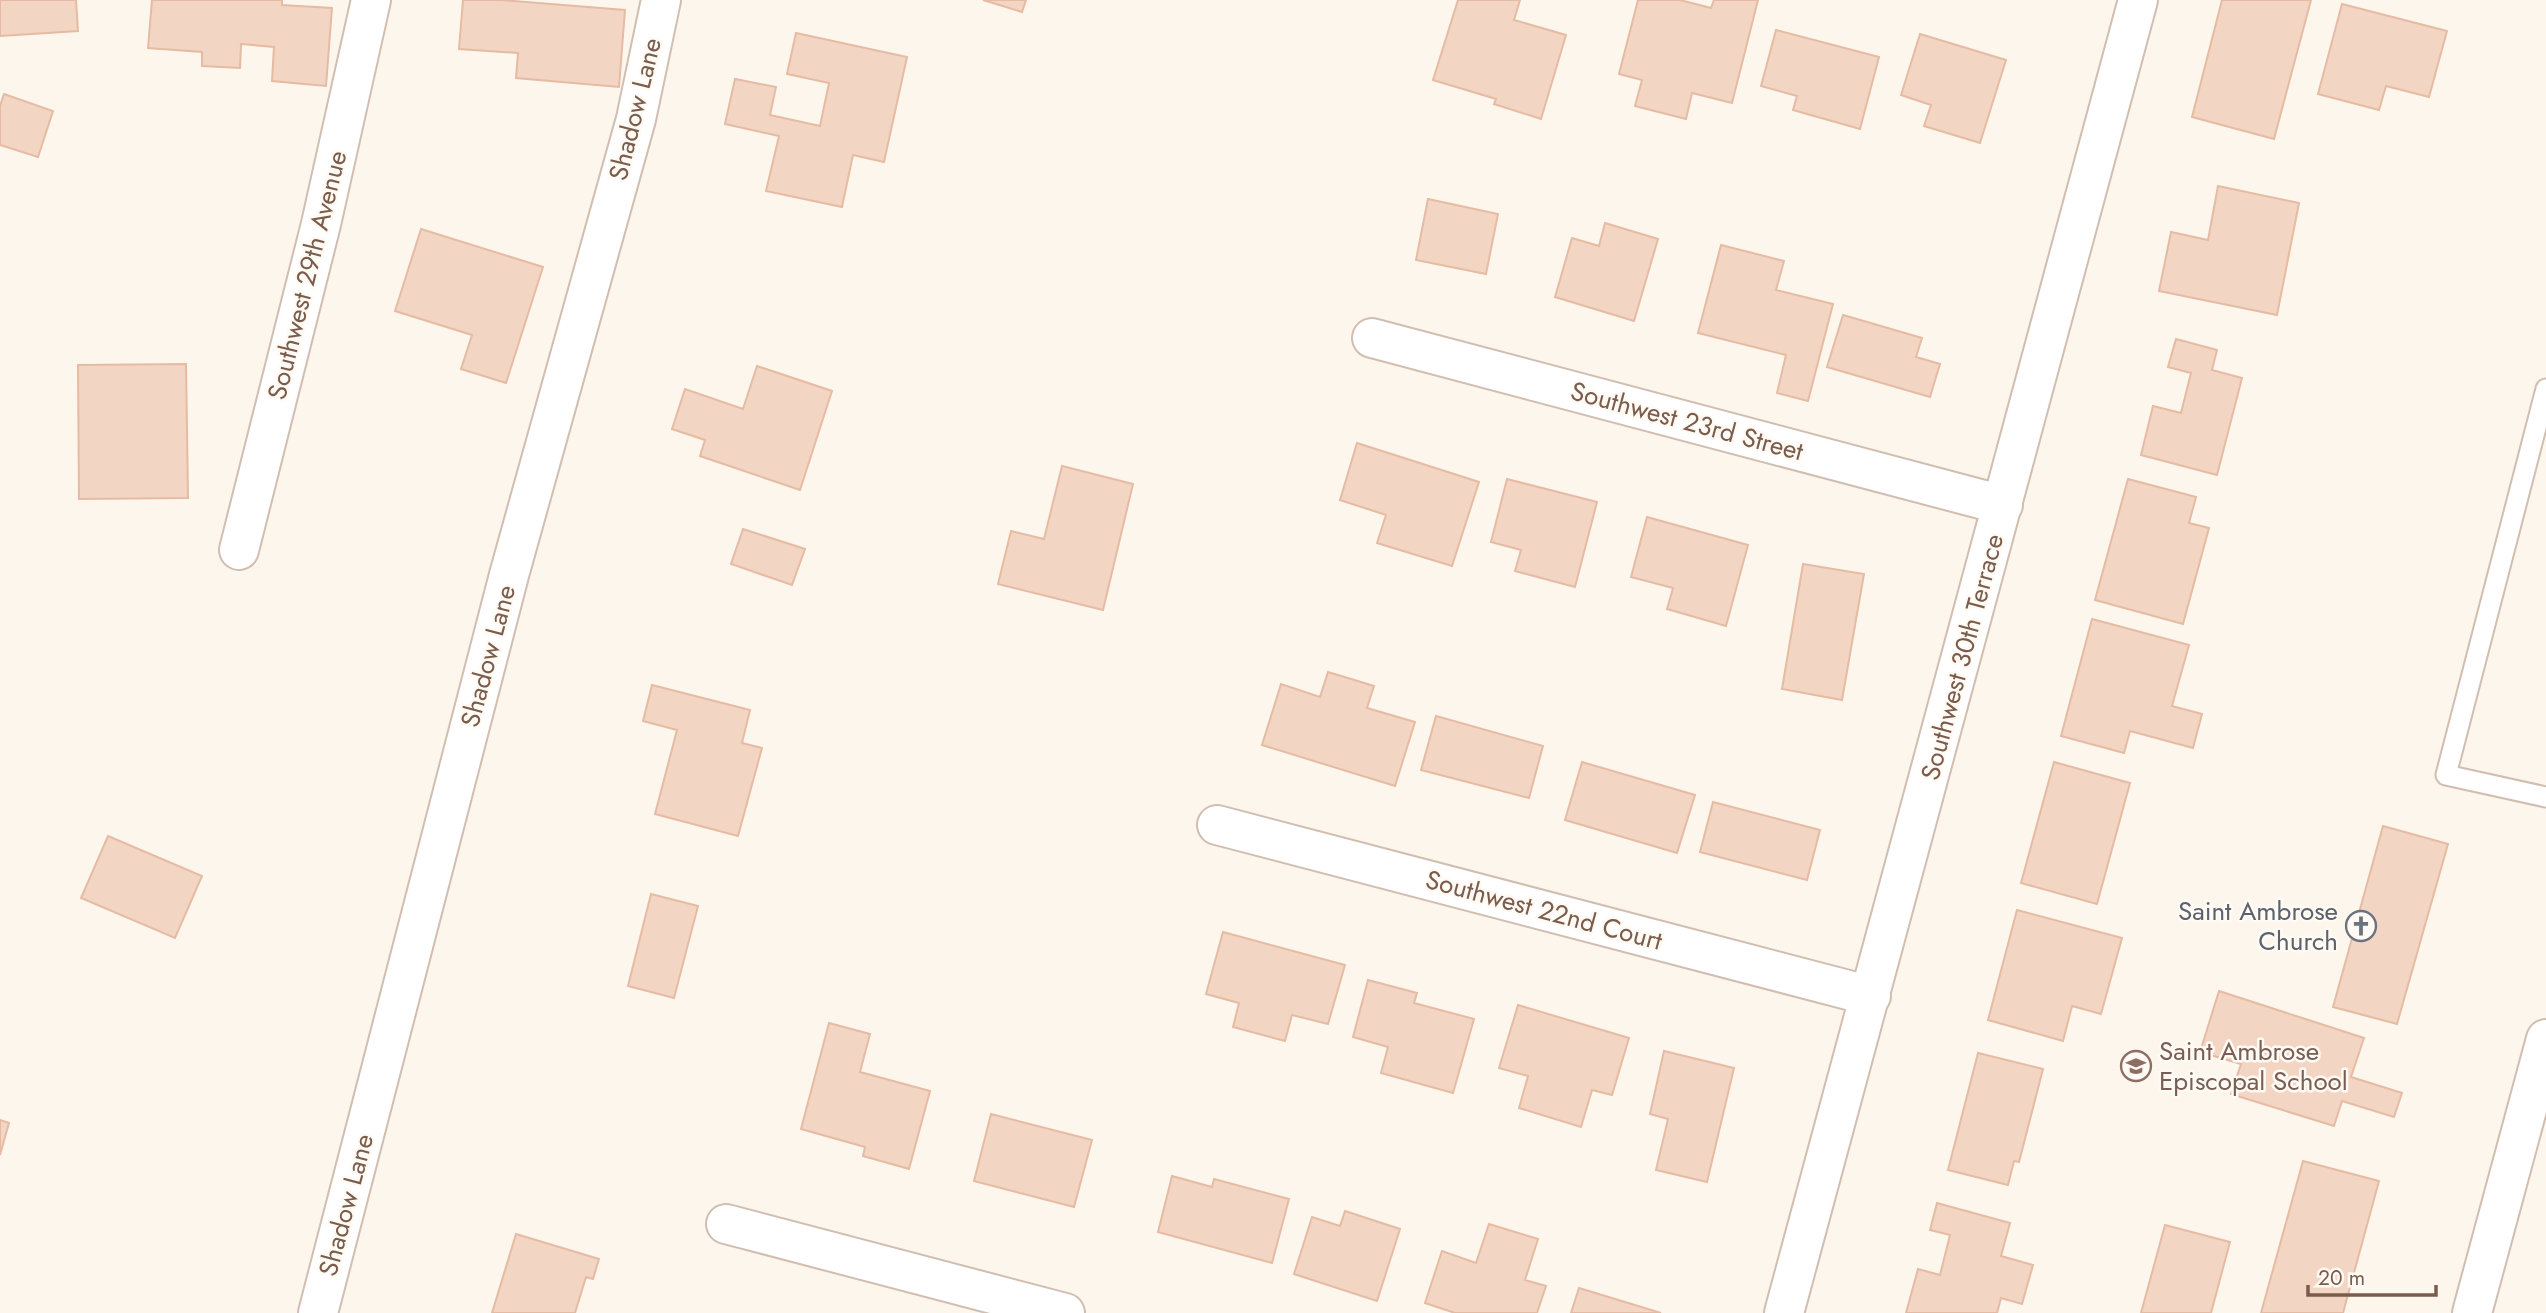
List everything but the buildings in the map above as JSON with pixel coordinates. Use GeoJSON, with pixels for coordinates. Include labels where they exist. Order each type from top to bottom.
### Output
{"type":"FeatureCollection","features":[{"type":"Feature","properties":{"kind":"street","name":"Southwest 29th Avenue"},"geometry":{"type":"LineString","coordinates":[[239,550],[321,224],[371,0]]}},
{"type":"Feature","properties":{"kind":"street","name":"Shadow Lane"},"geometry":{"type":"LineString","coordinates":[[318,1313],[509,575],[636,118],[661,0]]}},
{"type":"Feature","properties":{"kind":"street","name":"Southwest 30th Terrace"},"geometry":{"type":"LineString","coordinates":[[1784,1313],[2138,0]]}},
{"type":"Feature","properties":{"kind":"street","name":"Southwest 23rd Street"},"geometry":{"type":"LineString","coordinates":[[1371,338],[2003,505]]}},
{"type":"Feature","properties":{"kind":"street","name":"Southwest 22nd Court"},"geometry":{"type":"LineString","coordinates":[[1217,825],[1871,996]]}},
{"type":"Feature","properties":{"kind":"street"},"geometry":{"type":"LineString","coordinates":[[2472,1313],[2546,1039]]}},
{"type":"Feature","properties":{"kind":"street"},"geometry":{"type":"LineString","coordinates":[[726,1224],[1065,1313]]}},
{"type":"Feature","properties":{"kind":"lane"},"geometry":{"type":"LineString","coordinates":[[2546,389],[2446,775],[2546,797]]}},
{"type":"Feature","properties":{"kind":"place","name":"Saint Ambrose Church"},"geometry":{"type":"Point","coordinates":[2361,926]}},
{"type":"Feature","properties":{"kind":"place","name":"Saint Ambrose Episcopal School"},"geometry":{"type":"Point","coordinates":[2136,1066]}}]}
